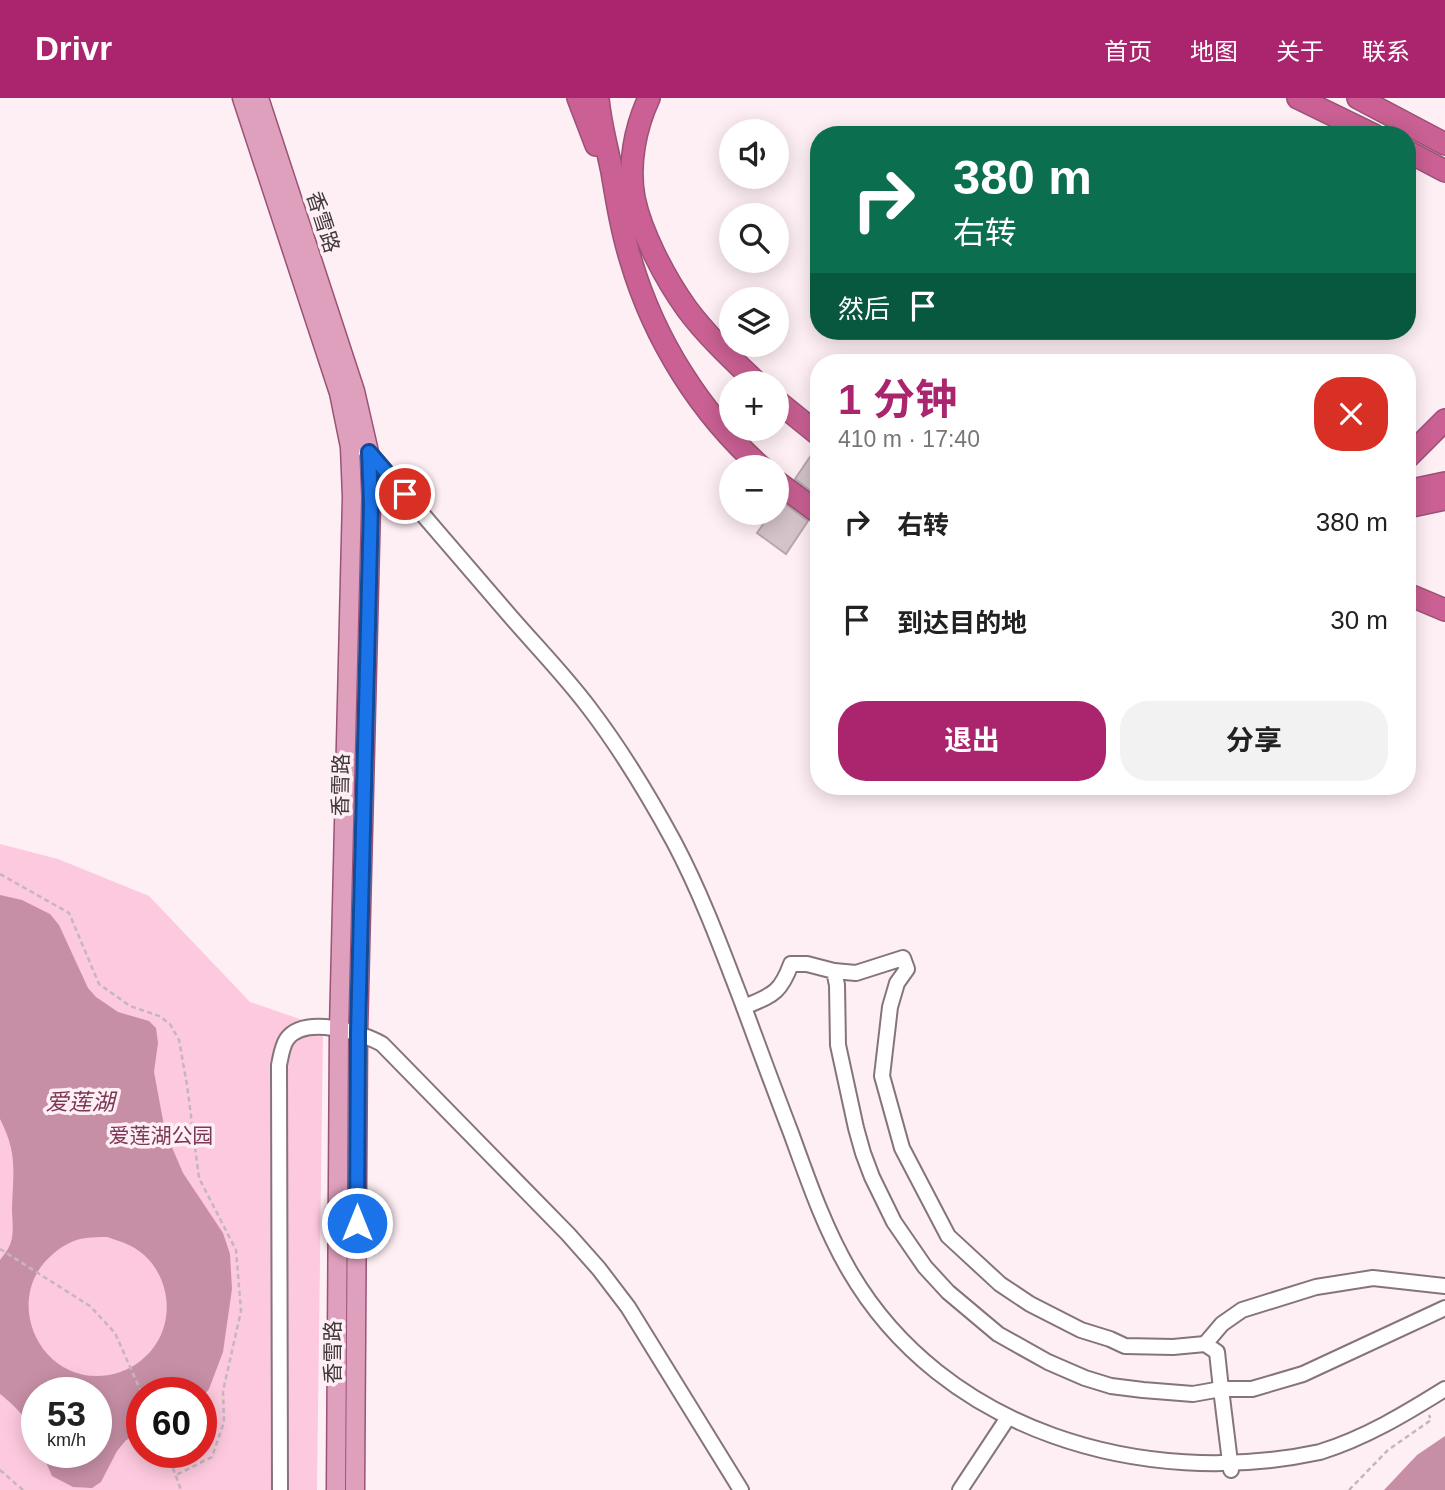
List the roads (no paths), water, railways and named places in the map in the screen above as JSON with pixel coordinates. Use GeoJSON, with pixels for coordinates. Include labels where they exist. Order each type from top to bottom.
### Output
{"type":"FeatureCollection","features":[{"type":"Feature","properties":{"kind":"highway"},"geometry":{"type":"LineString","coordinates":[[578,98],[626,201],[677,294],[712,337],[745,371]]}},
{"type":"Feature","properties":{"kind":"highway"},"geometry":{"type":"LineString","coordinates":[[598,98],[626,201]]}},
{"type":"Feature","properties":{"kind":"highway"},"geometry":{"type":"LineString","coordinates":[[612,98],[622,156],[629,252],[641,291],[681,372],[710,412],[748,455]]}},
{"type":"Feature","properties":{"kind":"highway"},"geometry":{"type":"LineString","coordinates":[[626,201],[635,142],[649,98]]}},
{"type":"Feature","properties":{"kind":"highway"},"geometry":{"type":"LineString","coordinates":[[1298,98],[1356,126]]}},
{"type":"Feature","properties":{"kind":"highway"},"geometry":{"type":"LineString","coordinates":[[1363,99],[1412,126]]}},
{"type":"Feature","properties":{"kind":"highway"},"geometry":{"type":"LineString","coordinates":[[1416,128],[1445,144]]}},
{"type":"Feature","properties":{"kind":"highway"},"geometry":{"type":"LineString","coordinates":[[1416,156],[1445,171]]}},
{"type":"Feature","properties":{"kind":"highway"},"geometry":{"type":"LineString","coordinates":[[789,411],[810,428]]}},
{"type":"Feature","properties":{"kind":"highway"},"geometry":{"type":"LineString","coordinates":[[1416,449],[1445,420]]}},
{"type":"Feature","properties":{"kind":"highway"},"geometry":{"type":"LineString","coordinates":[[1416,489],[1445,483]]}},
{"type":"Feature","properties":{"kind":"highway"},"geometry":{"type":"LineString","coordinates":[[789,491],[810,506]]}},
{"type":"Feature","properties":{"kind":"highway"},"geometry":{"type":"LineString","coordinates":[[1416,506],[1445,499]]}},
{"type":"Feature","properties":{"kind":"highway"},"geometry":{"type":"LineString","coordinates":[[1416,598],[1445,610]]}},
{"type":"Feature","properties":{"kind":"main road","name":"香雪路"},"geometry":{"type":"LineString","coordinates":[[242,98],[339,393],[350,447],[352,497],[339,1029],[336,1490]]}},
{"type":"Feature","properties":{"kind":"main road","name":"香雪路"},"geometry":{"type":"LineString","coordinates":[[259,98],[355,391],[369,452],[371,504],[358,1033],[355,1490]]}},
{"type":"Feature","properties":{"kind":"street"},"geometry":{"type":"LineString","coordinates":[[350,447],[369,452],[587,705],[610,737],[676,845],[714,928],[821,1214],[849,1271],[880,1317],[917,1357],[958,1393],[1004,1422],[1058,1446],[1114,1462],[1173,1471],[1231,1470],[1289,1461],[1336,1447],[1373,1432],[1445,1389]]}},
{"type":"Feature","properties":{"kind":"street"},"geometry":{"type":"LineString","coordinates":[[744,1007],[772,995],[785,981],[791,964],[807,964],[856,973],[903,958],[906,969],[897,983],[890,1007],[882,1076],[902,1148],[948,1236],[1000,1284],[1030,1304],[1081,1330],[1125,1346],[1163,1347],[1205,1343],[1217,1352],[1231,1470]]}},
{"type":"Feature","properties":{"kind":"street"},"geometry":{"type":"LineString","coordinates":[[834,971],[837,985],[838,1045],[856,1128],[872,1177],[894,1222],[925,1267],[948,1292],[998,1334],[1048,1362],[1111,1386],[1193,1394],[1252,1389],[1303,1374],[1445,1308]]}},
{"type":"Feature","properties":{"kind":"street"},"geometry":{"type":"LineString","coordinates":[[280,1490],[279,1065],[287,1039],[297,1030],[311,1028],[358,1033],[382,1044],[568,1234],[628,1307],[741,1490]]}},
{"type":"Feature","properties":{"kind":"street"},"geometry":{"type":"LineString","coordinates":[[1205,1343],[1222,1324],[1242,1310],[1316,1287],[1373,1278],[1445,1286]]}},
{"type":"Feature","properties":{"kind":"street"},"geometry":{"type":"LineString","coordinates":[[960,1490],[1004,1422]]}},
{"type":"Feature","properties":{"kind":"water","name":"爱莲湖"},"geometry":{"type":"Polygon","coordinates":[[[0,895],[22,900],[50,914],[59,925],[88,988],[96,997],[118,1012],[149,1021],[156,1028],[158,1043],[154,1072],[165,1131],[183,1173],[223,1233],[230,1254],[232,1289],[223,1352],[214,1377],[126,1377],[126,1440],[112,1461],[112,1377],[21,1377],[21,1413],[0,1394],[0,1260],[9,1247],[13,1228],[12,1153],[0,1119],[0,895]],[[107,1237],[73,1241],[53,1254],[37,1272],[30,1293],[29,1315],[35,1336],[47,1354],[64,1367],[85,1375],[109,1375],[136,1364],[158,1342],[167,1306],[162,1282],[149,1260],[130,1246],[107,1237]]]}},
{"type":"Feature","properties":{"kind":"water"},"geometry":{"type":"Polygon","coordinates":[[[1445,1436],[1445,1490],[1384,1490],[1417,1455],[1445,1436]]]}},
{"type":"Feature","properties":{"kind":"water","name":"爱莲湖"},"geometry":{"type":"Polygon","coordinates":[[[49,1468],[108,1468],[101,1482],[92,1488],[73,1487],[52,1476],[49,1468]]]}},
{"type":"Feature","properties":{"kind":"park label","name":"爱莲湖公园"},"geometry":{"type":"Point","coordinates":[161,1136]}}]}
